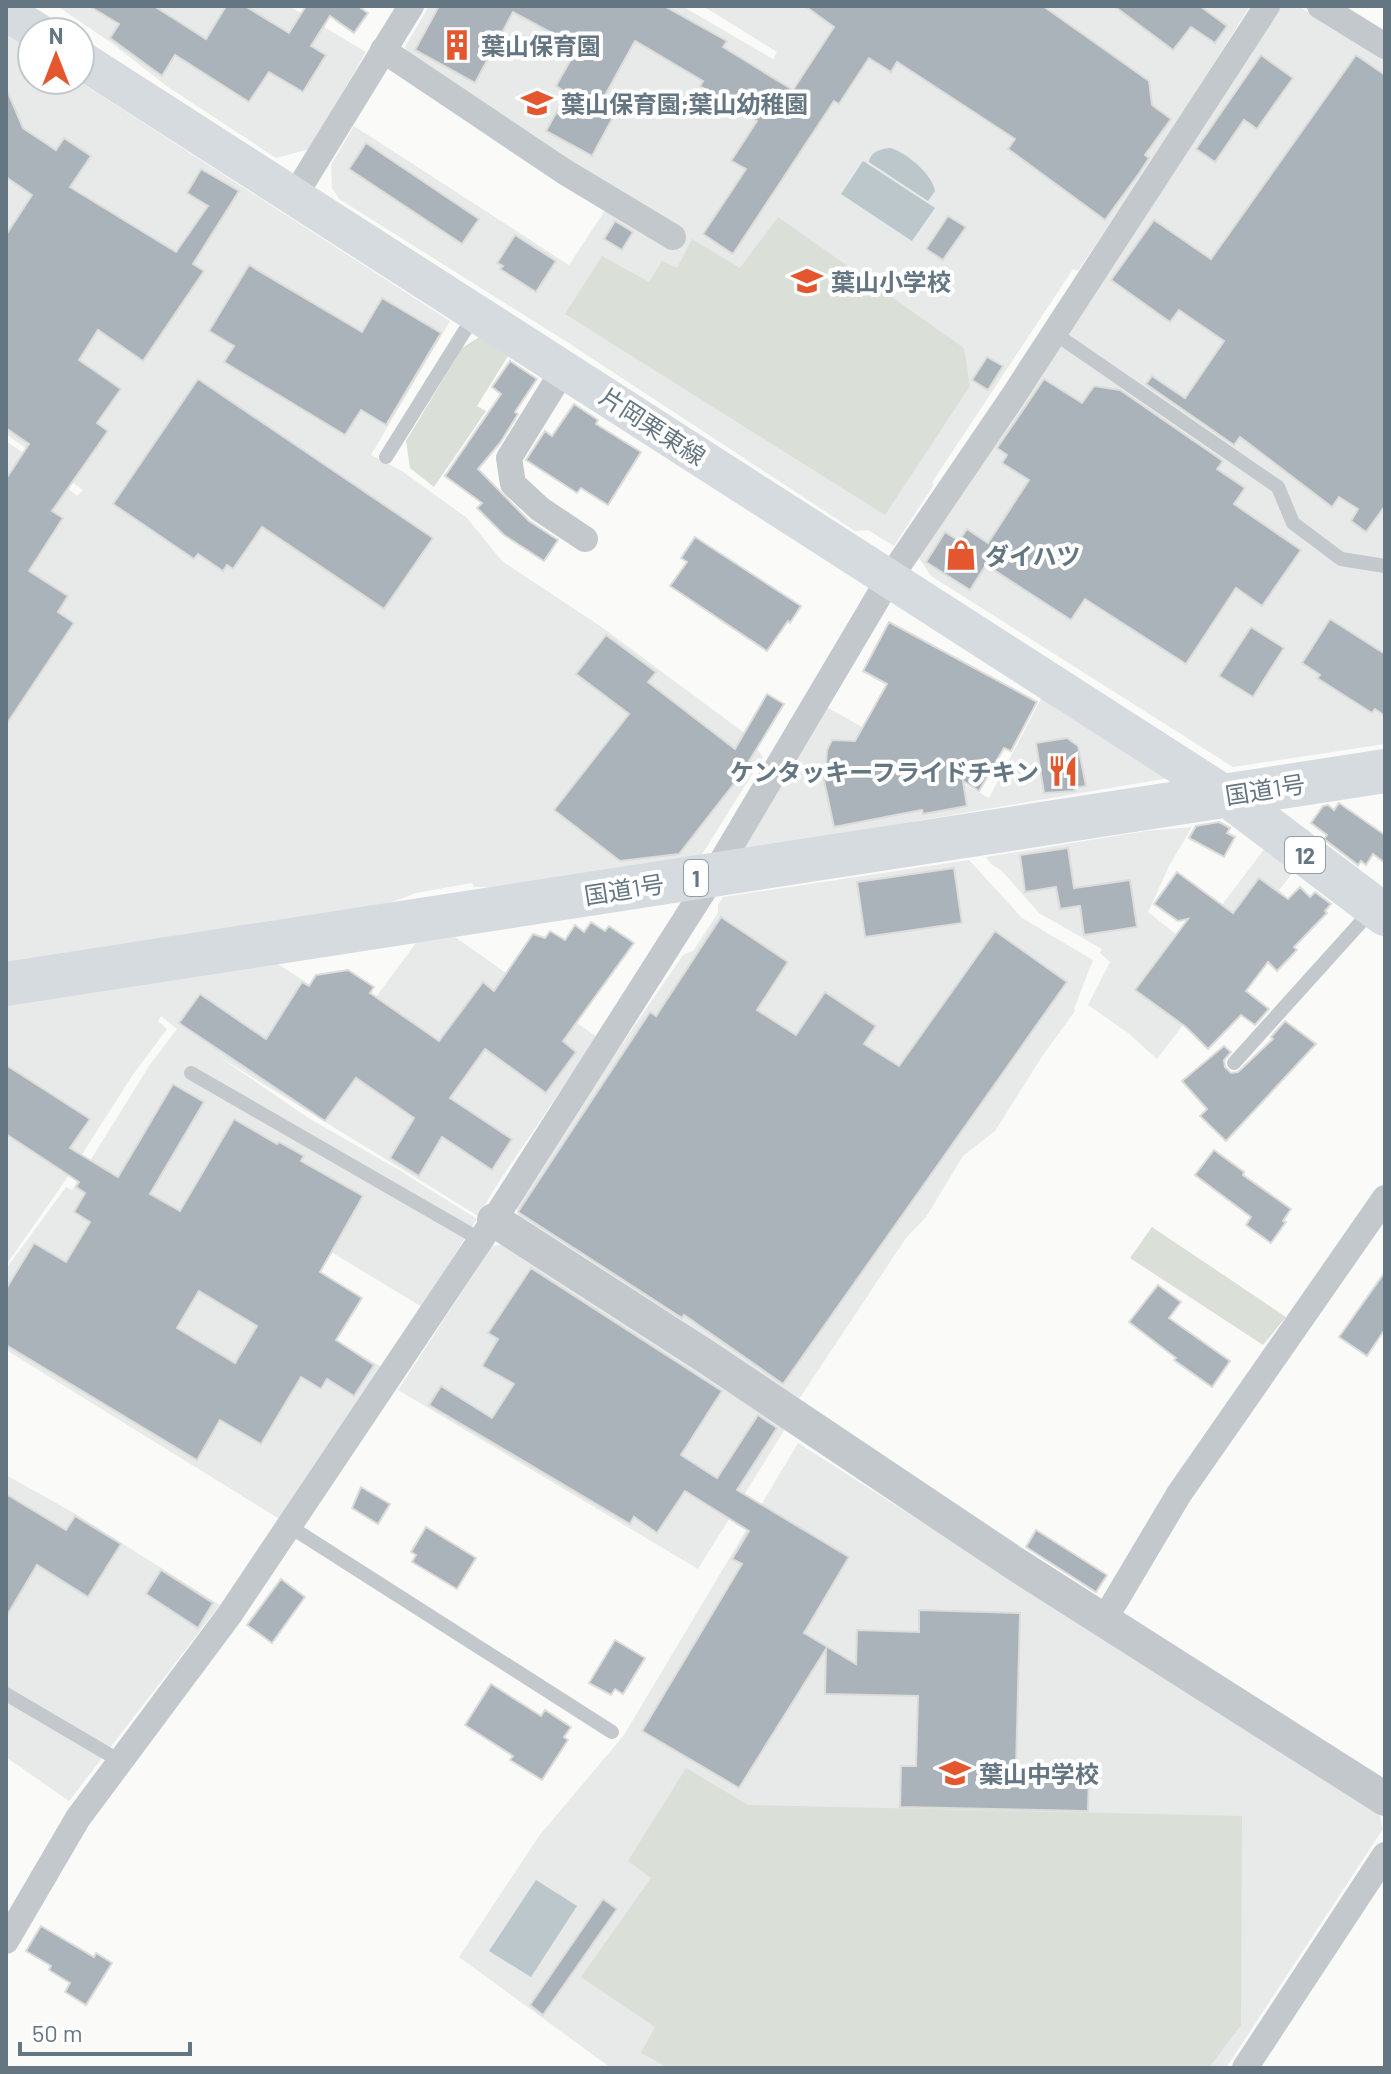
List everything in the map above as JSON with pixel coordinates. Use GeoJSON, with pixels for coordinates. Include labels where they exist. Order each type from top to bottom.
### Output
{"type":"FeatureCollection","features":[{"type":"Feature","properties":{"kind":"highway","name":"国道1号"},"geometry":{"type":"LineString","coordinates":[[6,984],[1385,771]]}},
{"type":"Feature","properties":{"kind":"main road","name":"片岡栗東線"},"geometry":{"type":"LineString","coordinates":[[96,69],[1226,795]]}},
{"type":"Feature","properties":{"kind":"main road","name":"12"},"geometry":{"type":"LineString","coordinates":[[1226,795],[1380,911]]}},
{"type":"Feature","properties":{"kind":"street"},"geometry":{"type":"LineString","coordinates":[[295,195],[411,6]]}},
{"type":"Feature","properties":{"kind":"street"},"geometry":{"type":"LineString","coordinates":[[6,1941],[78,1818],[230,1614],[488,1230],[713,876],[889,579],[1267,6]]}},
{"type":"Feature","properties":{"kind":"street"},"geometry":{"type":"LineString","coordinates":[[1320,6],[1385,46]]}},
{"type":"Feature","properties":{"kind":"street"},"geometry":{"type":"LineString","coordinates":[[383,50],[565,172],[673,237]]}},
{"type":"Feature","properties":{"kind":"street"},"geometry":{"type":"LineString","coordinates":[[564,369],[509,458],[513,484],[540,509],[585,539]]}},
{"type":"Feature","properties":{"kind":"street"},"geometry":{"type":"LineString","coordinates":[[1104,1620],[1179,1494],[1385,1198]]}},
{"type":"Feature","properties":{"kind":"street"},"geometry":{"type":"LineString","coordinates":[[488,1230],[705,1356],[1014,1563],[1385,1799]]}},
{"type":"Feature","properties":{"kind":"street"},"geometry":{"type":"LineString","coordinates":[[1245,2068],[1385,1855]]}},
{"type":"Feature","properties":{"kind":"lane"},"geometry":{"type":"LineString","coordinates":[[386,457],[476,312]]}},
{"type":"Feature","properties":{"kind":"lane"},"geometry":{"type":"LineString","coordinates":[[1054,333],[1278,487],[1293,523],[1341,559],[1385,566]]}},
{"type":"Feature","properties":{"kind":"lane"},"geometry":{"type":"LineString","coordinates":[[1234,1063],[1380,911]]}},
{"type":"Feature","properties":{"kind":"lane"},"geometry":{"type":"LineString","coordinates":[[191,1073],[488,1230]]}},
{"type":"Feature","properties":{"kind":"lane"},"geometry":{"type":"LineString","coordinates":[[289,1526],[612,1732]]}},
{"type":"Feature","properties":{"kind":"lane"},"geometry":{"type":"LineString","coordinates":[[6,1694],[120,1761]]}},
{"type":"Feature","properties":{"kind":"shaded area"},"geometry":{"type":"Polygon","coordinates":[[[57,6],[289,6],[366,52],[310,149],[276,158],[168,87],[96,32],[96,16],[72,16],[57,6]]]}},
{"type":"Feature","properties":{"kind":"shaded area","name":"葉山小学校"},"geometry":{"type":"Polygon","coordinates":[[[429,6],[682,6],[773,59],[777,52],[703,6],[1250,6],[1160,149],[1078,271],[1073,269],[933,481],[933,486],[894,546],[868,530],[855,531],[567,342],[339,199],[332,188],[331,165],[354,126],[569,265],[606,209],[407,57],[405,47],[429,6]]]}},
{"type":"Feature","properties":{"kind":"shaded area"},"geometry":{"type":"Polygon","coordinates":[[[1279,6],[1298,6],[1385,59],[1385,744],[1233,767],[931,576],[919,558],[1279,6]]]}},
{"type":"Feature","properties":{"kind":"shaded area"},"geometry":{"type":"Polygon","coordinates":[[[6,34],[16,41],[16,96],[96,96],[96,92],[450,321],[371,455],[402,471],[467,518],[502,561],[603,628],[747,735],[763,757],[701,856],[500,887],[474,887],[472,883],[416,893],[379,907],[6,963],[6,441],[77,496],[83,490],[6,434],[6,34]]]}},
{"type":"Feature","properties":{"kind":"shaded area"},"geometry":{"type":"Polygon","coordinates":[[[890,148],[924,171],[935,191],[928,201],[869,162],[876,152],[890,148]]]}},
{"type":"Feature","properties":{"kind":"shaded area"},"geometry":{"type":"Polygon","coordinates":[[[863,161],[935,208],[912,241],[841,194],[863,161]]]}},
{"type":"Feature","properties":{"kind":"shaded area"},"geometry":{"type":"Polygon","coordinates":[[[778,217],[964,348],[970,386],[885,515],[565,314],[602,256],[649,282],[662,261],[677,268],[692,239],[740,268],[778,217]]]}},
{"type":"Feature","properties":{"kind":"shaded area"},"geometry":{"type":"Polygon","coordinates":[[[479,337],[508,356],[477,406],[486,411],[434,487],[410,468],[406,441],[462,348],[479,337]]]}},
{"type":"Feature","properties":{"kind":"shaded area"},"geometry":{"type":"Polygon","coordinates":[[[1042,697],[1169,778],[745,850],[743,843],[821,704],[989,798],[1042,697]]]}},
{"type":"Feature","properties":{"kind":"shaded area"},"geometry":{"type":"Polygon","coordinates":[[[1192,827],[1170,864],[1148,912],[1191,946],[1265,848],[1295,870],[1279,890],[1283,894],[1157,1059],[1128,1033],[1088,1005],[1110,962],[1100,953],[1102,949],[1039,913],[986,857],[1146,831],[1192,827]]]}},
{"type":"Feature","properties":{"kind":"shaded area"},"geometry":{"type":"Polygon","coordinates":[[[969,860],[1022,918],[1093,960],[1075,1011],[995,1131],[963,1156],[926,1217],[906,1238],[795,1405],[684,1322],[519,1224],[516,1199],[683,955],[693,951],[718,913],[723,897],[969,860]]]}},
{"type":"Feature","properties":{"kind":"shaded area"},"geometry":{"type":"Polygon","coordinates":[[[455,937],[597,1037],[478,1216],[218,1056],[310,1119],[477,1219],[422,1307],[275,1218],[236,1284],[382,1367],[281,1520],[6,1350],[6,1269],[66,1187],[72,1190],[149,1066],[177,1029],[161,1016],[158,1021],[167,1029],[132,1076],[65,1181],[6,1265],[6,1006],[278,964],[344,1007],[355,1025],[416,943],[455,937]]]}},
{"type":"Feature","properties":{"kind":"shaded area"},"geometry":{"type":"Polygon","coordinates":[[[1152,1227],[1286,1317],[1263,1345],[1130,1258],[1152,1227]]]}},
{"type":"Feature","properties":{"kind":"shaded area"},"geometry":{"type":"Polygon","coordinates":[[[505,1244],[606,1302],[785,1429],[698,1569],[398,1390],[492,1246],[505,1244]]]}},
{"type":"Feature","properties":{"kind":"shaded area","name":"葉山中学校"},"geometry":{"type":"Polygon","coordinates":[[[798,1443],[1379,1812],[1383,1829],[1226,2068],[611,2068],[459,1957],[539,1836],[624,1735],[798,1443]]]}},
{"type":"Feature","properties":{"kind":"shaded area"},"geometry":{"type":"Polygon","coordinates":[[[6,1475],[74,1513],[220,1605],[69,1801],[6,1757],[6,1475]]]}},
{"type":"Feature","properties":{"kind":"shaded area"},"geometry":{"type":"Polygon","coordinates":[[[686,1768],[748,1805],[1242,1816],[1241,2025],[1209,2068],[669,2068],[641,2053],[655,2027],[581,1977],[651,1878],[628,1861],[686,1768]]]}},
{"type":"Feature","properties":{"kind":"shaded area"},"geometry":{"type":"Polygon","coordinates":[[[536,1880],[577,1906],[531,1977],[489,1951],[536,1880]]]}},
{"type":"Feature","properties":{"kind":"building"},"geometry":{"type":"Polygon","coordinates":[[[89,6],[154,6],[206,39],[226,6],[245,6],[289,33],[306,6],[358,6],[368,13],[354,33],[330,16],[311,46],[326,55],[303,92],[269,72],[249,102],[175,55],[162,76],[110,38],[119,24],[89,6]]]}},
{"type":"Feature","properties":{"kind":"building"},"geometry":{"type":"Polygon","coordinates":[[[439,6],[664,6],[727,41],[723,47],[793,90],[834,27],[805,6],[1043,6],[1149,81],[1152,105],[1171,119],[1145,155],[1149,158],[1140,172],[1105,220],[1008,149],[1015,139],[897,62],[891,72],[869,58],[839,104],[834,101],[733,254],[703,234],[746,169],[731,161],[757,121],[700,86],[703,81],[635,41],[603,99],[618,108],[592,156],[546,131],[567,93],[556,86],[578,47],[513,12],[475,83],[415,50],[439,6]]]}},
{"type":"Feature","properties":{"kind":"building"},"geometry":{"type":"Polygon","coordinates":[[[1114,6],[1200,6],[1227,26],[1215,43],[1191,27],[1173,50],[1114,6]]]}},
{"type":"Feature","properties":{"kind":"building"},"geometry":{"type":"Polygon","coordinates":[[[1261,55],[1293,78],[1257,129],[1244,120],[1215,162],[1196,149],[1261,55]]]}},
{"type":"Feature","properties":{"kind":"building"},"geometry":{"type":"Polygon","coordinates":[[[1356,55],[1385,75],[1385,506],[1366,532],[1351,521],[1358,509],[1339,497],[1332,507],[1240,437],[1234,445],[1146,384],[1152,376],[1185,398],[1224,341],[1179,310],[1170,322],[1111,280],[1154,220],[1211,259],[1356,55]]]}},
{"type":"Feature","properties":{"kind":"building"},"geometry":{"type":"Polygon","coordinates":[[[6,88],[23,128],[56,150],[64,138],[91,156],[70,187],[176,252],[208,206],[187,193],[201,169],[239,191],[193,264],[204,271],[143,361],[98,330],[79,360],[121,389],[97,423],[108,431],[52,511],[63,518],[29,571],[68,596],[58,612],[74,623],[6,725],[6,479],[29,444],[6,428],[6,235],[32,195],[6,177],[6,88]]]}},
{"type":"Feature","properties":{"kind":"building"},"geometry":{"type":"Polygon","coordinates":[[[366,143],[479,219],[462,244],[349,169],[366,143]]]}},
{"type":"Feature","properties":{"kind":"building"},"geometry":{"type":"Polygon","coordinates":[[[948,216],[966,227],[943,260],[926,249],[948,216]]]}},
{"type":"Feature","properties":{"kind":"building"},"geometry":{"type":"Polygon","coordinates":[[[615,221],[633,232],[622,250],[604,239],[615,221]]]}},
{"type":"Feature","properties":{"kind":"building"},"geometry":{"type":"Polygon","coordinates":[[[515,235],[556,261],[536,292],[500,269],[503,266],[497,263],[515,235]]]}},
{"type":"Feature","properties":{"kind":"building"},"geometry":{"type":"Polygon","coordinates":[[[249,265],[362,332],[382,298],[441,333],[386,425],[361,410],[345,435],[224,362],[234,346],[209,331],[249,265]]]}},
{"type":"Feature","properties":{"kind":"building"},"geometry":{"type":"Polygon","coordinates":[[[987,357],[1003,366],[988,390],[972,380],[987,357]]]}},
{"type":"Feature","properties":{"kind":"building"},"geometry":{"type":"Polygon","coordinates":[[[510,361],[537,379],[515,412],[518,414],[500,443],[478,469],[529,521],[558,540],[544,561],[504,535],[477,508],[482,503],[445,476],[501,394],[492,387],[510,361]]]}},
{"type":"Feature","properties":{"kind":"building"},"geometry":{"type":"Polygon","coordinates":[[[198,379],[433,538],[384,609],[262,527],[233,569],[227,565],[223,571],[198,554],[194,559],[113,504],[198,379]]]}},
{"type":"Feature","properties":{"kind":"building"},"geometry":{"type":"Polygon","coordinates":[[[1044,379],[1082,403],[1094,386],[1120,390],[1223,461],[1217,469],[1245,488],[1234,504],[1301,550],[1262,606],[1236,588],[1186,664],[1085,599],[1071,620],[986,565],[970,590],[926,562],[945,532],[959,541],[967,529],[988,543],[1029,480],[1002,463],[1007,455],[997,448],[1044,379]]]}},
{"type":"Feature","properties":{"kind":"building"},"geometry":{"type":"Polygon","coordinates":[[[574,404],[598,420],[596,424],[641,452],[608,505],[581,488],[577,493],[526,460],[545,431],[552,436],[574,404]]]}},
{"type":"Feature","properties":{"kind":"building"},"geometry":{"type":"Polygon","coordinates":[[[695,537],[801,606],[767,651],[670,586],[687,562],[681,558],[695,537]]]}},
{"type":"Feature","properties":{"kind":"building"},"geometry":{"type":"Polygon","coordinates":[[[1330,619],[1385,654],[1385,716],[1375,709],[1372,713],[1317,678],[1320,675],[1302,663],[1330,619]]]}},
{"type":"Feature","properties":{"kind":"building"},"geometry":{"type":"Polygon","coordinates":[[[889,622],[1037,702],[1011,751],[1004,748],[979,791],[963,781],[967,806],[923,814],[922,810],[834,827],[821,766],[826,766],[827,750],[832,740],[855,741],[887,684],[863,671],[889,622]]]}},
{"type":"Feature","properties":{"kind":"building"},"geometry":{"type":"Polygon","coordinates":[[[1251,627],[1284,648],[1253,697],[1219,676],[1251,627]]]}},
{"type":"Feature","properties":{"kind":"building"},"geometry":{"type":"Polygon","coordinates":[[[606,635],[656,672],[648,682],[735,749],[767,694],[784,704],[751,762],[679,854],[620,861],[554,810],[629,714],[576,674],[606,635]]]}},
{"type":"Feature","properties":{"kind":"building","name":"ケンタッキーフライドチキン"},"geometry":{"type":"Polygon","coordinates":[[[1067,738],[1078,746],[1086,786],[1074,788],[1075,791],[1044,793],[1036,743],[1067,738]]]}},
{"type":"Feature","properties":{"kind":"building"},"geometry":{"type":"Polygon","coordinates":[[[1339,803],[1385,835],[1385,863],[1373,854],[1366,865],[1361,861],[1358,865],[1324,839],[1327,835],[1311,823],[1323,806],[1328,805],[1334,810],[1339,803]]]}},
{"type":"Feature","properties":{"kind":"building"},"geometry":{"type":"Polygon","coordinates":[[[1219,822],[1230,828],[1227,833],[1235,837],[1224,857],[1189,838],[1196,826],[1219,822]]]}},
{"type":"Feature","properties":{"kind":"building"},"geometry":{"type":"Polygon","coordinates":[[[1068,848],[1074,888],[1130,880],[1137,927],[1084,935],[1080,906],[1060,909],[1056,887],[1025,892],[1020,855],[1068,848]]]}},
{"type":"Feature","properties":{"kind":"building"},"geometry":{"type":"Polygon","coordinates":[[[954,868],[962,923],[865,937],[857,882],[954,868]]]}},
{"type":"Feature","properties":{"kind":"building"},"geometry":{"type":"Polygon","coordinates":[[[1177,872],[1233,913],[1259,878],[1288,899],[1300,887],[1310,897],[1315,892],[1331,904],[1325,911],[1327,913],[1294,947],[1297,950],[1277,971],[1268,962],[1246,991],[1269,1009],[1255,1025],[1241,1015],[1208,1049],[1186,1027],[1135,990],[1188,919],[1178,921],[1154,904],[1177,872]]]}},
{"type":"Feature","properties":{"kind":"building"},"geometry":{"type":"Polygon","coordinates":[[[721,917],[788,962],[757,1010],[796,1035],[825,992],[876,1026],[864,1044],[899,1066],[995,931],[1067,982],[783,1384],[684,1315],[682,1318],[518,1212],[650,1012],[656,1016],[721,917]]]}},
{"type":"Feature","properties":{"kind":"building"},"geometry":{"type":"Polygon","coordinates":[[[591,922],[605,931],[609,926],[634,943],[563,1041],[576,1052],[546,1093],[485,1049],[450,1098],[512,1139],[492,1170],[442,1137],[419,1176],[390,1158],[414,1118],[356,1078],[325,1121],[179,1023],[200,994],[266,1039],[302,982],[309,986],[316,975],[348,970],[374,987],[370,993],[439,1041],[483,982],[494,991],[533,934],[545,938],[550,931],[565,940],[575,925],[584,932],[591,922]]]}},
{"type":"Feature","properties":{"kind":"building"},"geometry":{"type":"Polygon","coordinates":[[[1285,1021],[1316,1044],[1226,1141],[1200,1116],[1207,1109],[1182,1081],[1224,1046],[1231,1052],[1224,1060],[1225,1067],[1231,1073],[1238,1072],[1273,1039],[1271,1037],[1285,1021]]]}},
{"type":"Feature","properties":{"kind":"building"},"geometry":{"type":"Polygon","coordinates":[[[6,1065],[90,1119],[70,1148],[118,1177],[173,1084],[204,1102],[150,1194],[180,1211],[234,1119],[304,1156],[301,1161],[363,1196],[320,1272],[362,1298],[336,1340],[374,1365],[354,1396],[327,1379],[321,1389],[301,1377],[261,1444],[220,1420],[197,1460],[6,1345],[6,1289],[34,1243],[66,1262],[90,1222],[74,1212],[85,1193],[76,1187],[79,1182],[6,1134],[6,1065]],[[199,1291],[177,1328],[235,1363],[257,1326],[199,1291]]]}},
{"type":"Feature","properties":{"kind":"building"},"geometry":{"type":"Polygon","coordinates":[[[1214,1150],[1291,1209],[1271,1243],[1246,1225],[1251,1217],[1195,1175],[1214,1150]]]}},
{"type":"Feature","properties":{"kind":"building"},"geometry":{"type":"Polygon","coordinates":[[[531,1268],[722,1391],[681,1455],[717,1478],[758,1415],[777,1428],[737,1490],[849,1557],[804,1633],[856,1664],[857,1630],[919,1632],[919,1610],[1020,1613],[1016,1769],[1089,1770],[1088,1811],[900,1807],[901,1766],[916,1766],[918,1696],[825,1694],[826,1649],[739,1788],[642,1731],[742,1564],[732,1559],[749,1531],[685,1491],[657,1533],[634,1517],[630,1524],[429,1405],[441,1386],[492,1418],[514,1384],[482,1366],[498,1339],[488,1333],[531,1268]]]}},
{"type":"Feature","properties":{"kind":"building"},"geometry":{"type":"Polygon","coordinates":[[[1385,1272],[1385,1329],[1367,1356],[1339,1337],[1385,1272]]]}},
{"type":"Feature","properties":{"kind":"building"},"geometry":{"type":"Polygon","coordinates":[[[1158,1285],[1181,1302],[1169,1318],[1230,1361],[1212,1387],[1129,1322],[1158,1285]]]}},
{"type":"Feature","properties":{"kind":"building"},"geometry":{"type":"Polygon","coordinates":[[[361,1487],[390,1504],[378,1524],[352,1508],[361,1487]]]}},
{"type":"Feature","properties":{"kind":"building"},"geometry":{"type":"Polygon","coordinates":[[[6,1494],[66,1530],[75,1516],[121,1544],[88,1597],[37,1565],[6,1617],[6,1494]]]}},
{"type":"Feature","properties":{"kind":"building"},"geometry":{"type":"Polygon","coordinates":[[[426,1527],[476,1558],[457,1589],[412,1562],[416,1555],[411,1552],[426,1527]]]}},
{"type":"Feature","properties":{"kind":"building"},"geometry":{"type":"Polygon","coordinates":[[[1036,1530],[1107,1575],[1096,1592],[1026,1547],[1036,1530]]]}},
{"type":"Feature","properties":{"kind":"building"},"geometry":{"type":"Polygon","coordinates":[[[161,1570],[213,1603],[198,1628],[146,1594],[161,1570]]]}},
{"type":"Feature","properties":{"kind":"building"},"geometry":{"type":"Polygon","coordinates":[[[281,1579],[305,1597],[272,1643],[247,1625],[281,1579]]]}},
{"type":"Feature","properties":{"kind":"building"},"geometry":{"type":"Polygon","coordinates":[[[615,1640],[645,1658],[623,1694],[615,1689],[611,1695],[589,1683],[615,1640]]]}},
{"type":"Feature","properties":{"kind":"building"},"geometry":{"type":"Polygon","coordinates":[[[491,1684],[541,1716],[545,1710],[571,1727],[564,1737],[568,1740],[542,1780],[510,1760],[513,1756],[465,1725],[491,1684]]]}},
{"type":"Feature","properties":{"kind":"building"},"geometry":{"type":"Polygon","coordinates":[[[603,1899],[617,1909],[543,2015],[530,2005],[603,1899]]]}},
{"type":"Feature","properties":{"kind":"building"},"geometry":{"type":"Polygon","coordinates":[[[41,1926],[94,1957],[96,1953],[112,1963],[86,2005],[65,1992],[70,1983],[49,1970],[51,1966],[26,1951],[41,1926]]]}},
{"type":"Feature","properties":{"kind":"place","name":"葉山保育園"},"geometry":{"type":"Point","coordinates":[457,45]}},
{"type":"Feature","properties":{"kind":"place","name":"葉山保育園;葉山幼稚園"},"geometry":{"type":"Point","coordinates":[537,103]}},
{"type":"Feature","properties":{"kind":"place","name":"葉山小学校"},"geometry":{"type":"Point","coordinates":[807,281]}},
{"type":"Feature","properties":{"kind":"place","name":"ダイハツ"},"geometry":{"type":"Point","coordinates":[961,555]}},
{"type":"Feature","properties":{"kind":"place","name":"ケンタッキーフライドチキン"},"geometry":{"type":"Point","coordinates":[1063,771]}},
{"type":"Feature","properties":{"kind":"place","name":"葉山中学校"},"geometry":{"type":"Point","coordinates":[955,1773]}}]}
